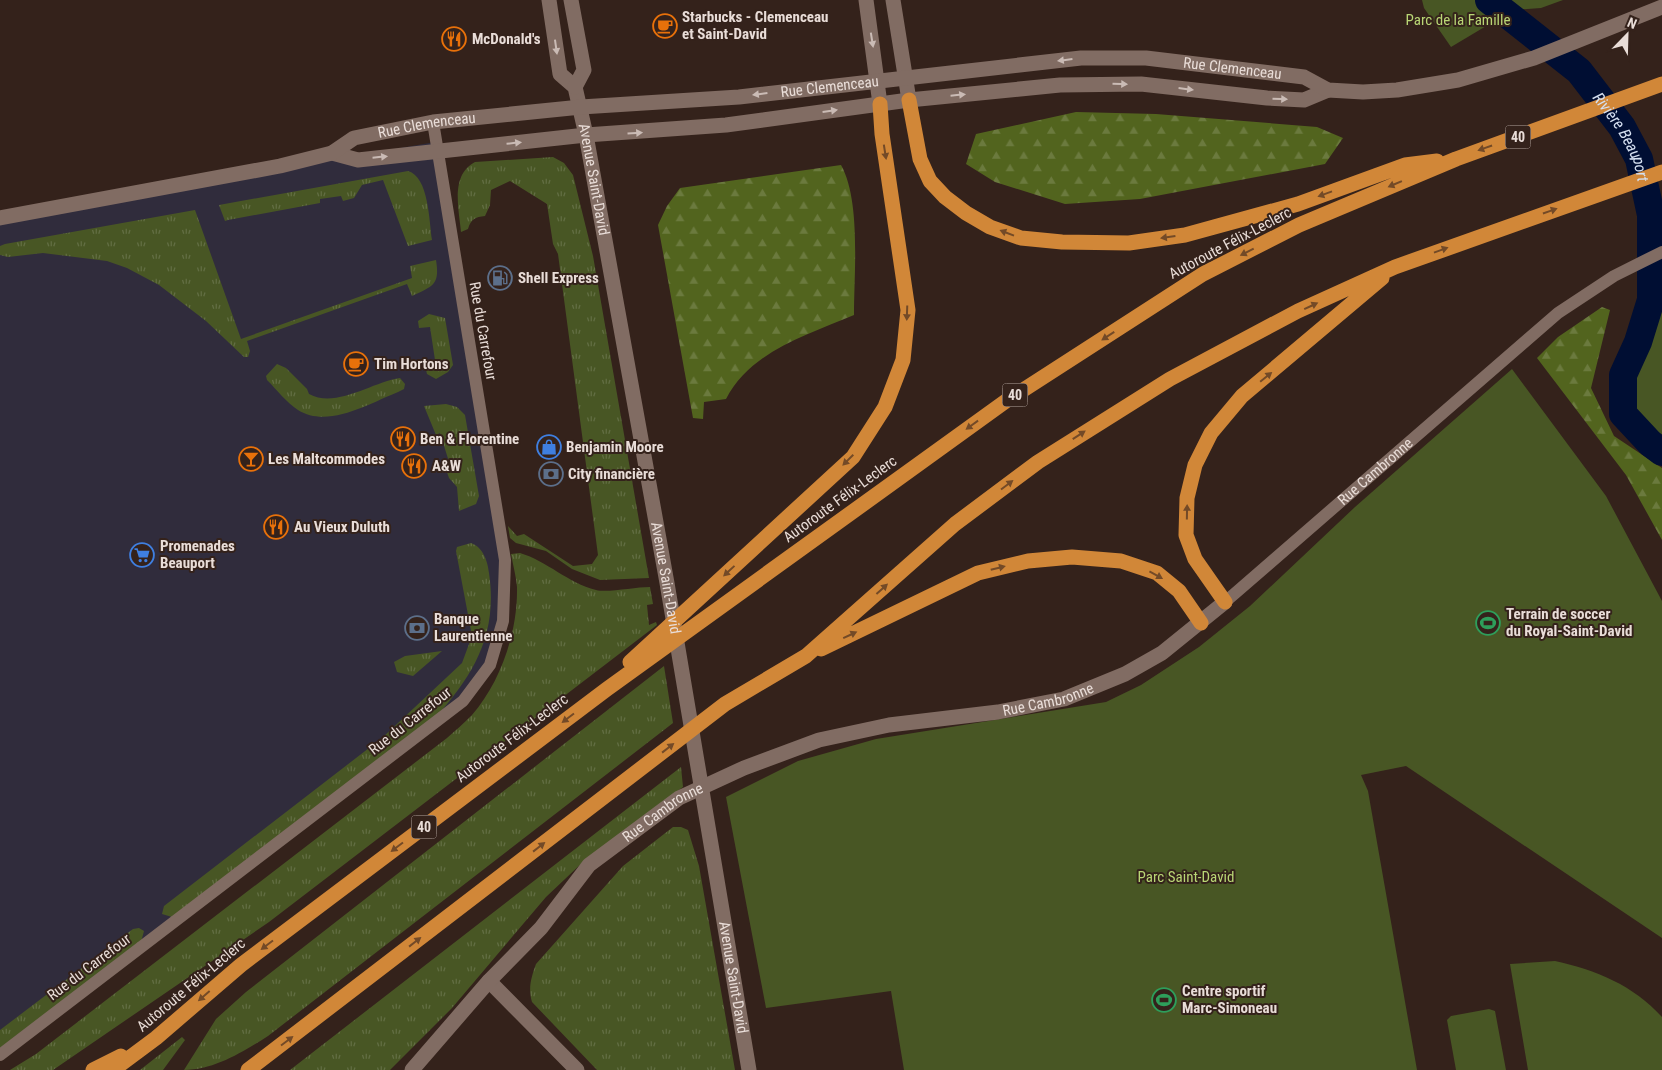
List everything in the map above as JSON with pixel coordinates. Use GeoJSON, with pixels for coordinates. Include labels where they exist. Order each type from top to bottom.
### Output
{"type":"FeatureCollection","features":[{"type":"Feature","properties":{"kind":"highway","name":"Autoroute Félix-Leclerc"},"geometry":{"type":"LineString","coordinates":[[113,1070],[156,1038],[241,965],[607,689],[1006,401],[1203,274],[1299,226],[1456,159],[1662,84]]}},
{"type":"Feature","properties":{"kind":"highway"},"geometry":{"type":"LineString","coordinates":[[909,100],[920,159],[930,181],[945,197],[966,213],[990,227],[1021,238],[1062,242],[1130,243],[1185,235],[1298,204],[1405,165],[1456,159]]}},
{"type":"Feature","properties":{"kind":"highway"},"geometry":{"type":"LineString","coordinates":[[607,689],[620,671],[853,457],[885,407],[903,360],[908,310],[882,134],[880,104]]}},
{"type":"Feature","properties":{"kind":"highway"},"geometry":{"type":"LineString","coordinates":[[806,656],[955,524],[1038,462],[1170,379],[1298,312],[1395,267],[1504,227],[1622,188],[1662,172]]}},
{"type":"Feature","properties":{"kind":"highway"},"geometry":{"type":"LineString","coordinates":[[1225,602],[1195,559],[1186,535],[1187,498],[1195,465],[1211,433],[1242,396],[1395,267]]}},
{"type":"Feature","properties":{"kind":"highway"},"geometry":{"type":"LineString","coordinates":[[248,1070],[725,704],[806,656],[978,574],[1028,560],[1072,557],[1121,561],[1157,573],[1179,591],[1200,623]]}},
{"type":"Feature","properties":{"kind":"highway"},"geometry":{"type":"LineString","coordinates":[[93,1070],[156,1038]]}},
{"type":"Feature","properties":{"kind":"street","name":"Avenue Saint-David"},"geometry":{"type":"LineString","coordinates":[[550,0],[560,74],[575,87],[581,107],[669,593],[749,1070]]}},
{"type":"Feature","properties":{"kind":"street"},"geometry":{"type":"LineString","coordinates":[[571,0],[584,70],[575,87]]}},
{"type":"Feature","properties":{"kind":"street"},"geometry":{"type":"LineString","coordinates":[[866,0],[880,104]]}},
{"type":"Feature","properties":{"kind":"street"},"geometry":{"type":"LineString","coordinates":[[893,0],[909,100]]}},
{"type":"Feature","properties":{"kind":"street","name":"Rue Clemenceau"},"geometry":{"type":"LineString","coordinates":[[0,218],[280,166],[332,153],[354,138],[433,122],[581,107],[739,97],[878,79],[1081,58],[1146,58],[1304,77],[1328,90],[1363,92],[1397,90],[1458,80],[1534,58],[1662,7]]}},
{"type":"Feature","properties":{"kind":"street","name":"Rue Clemenceau"},"geometry":{"type":"LineString","coordinates":[[332,153],[358,160],[586,135],[726,125],[909,100],[1060,85],[1113,83],[1304,100],[1328,90]]}},
{"type":"Feature","properties":{"kind":"street","name":"Rue du Carrefour"},"geometry":{"type":"LineString","coordinates":[[0,1055],[463,701],[490,665],[503,621],[505,560],[433,122]]}},
{"type":"Feature","properties":{"kind":"street","name":"Rue Cambronne"},"geometry":{"type":"LineString","coordinates":[[412,1070],[489,981],[541,928],[589,865],[679,798],[744,768],[819,740],[889,725],[998,712],[1064,699],[1125,674],[1155,658],[1225,602],[1558,313],[1614,276],[1662,252]]}},
{"type":"Feature","properties":{"kind":"street"},"geometry":{"type":"LineString","coordinates":[[489,981],[578,1070]]}},
{"type":"Feature","properties":{"kind":"shaded area"},"geometry":{"type":"Polygon","coordinates":[[[435,142],[505,560],[503,621],[490,665],[463,701],[0,1055],[0,218],[435,142]]]}},
{"type":"Feature","properties":{"kind":"green space","name":"Parc de la Famille"},"geometry":{"type":"Polygon","coordinates":[[[1422,0],[1563,0],[1541,8],[1513,10],[1451,47],[1424,8],[1422,0]]]}},
{"type":"Feature","properties":{"kind":"green space"},"geometry":{"type":"Polygon","coordinates":[[[1076,112],[1156,114],[1317,127],[1343,138],[1325,164],[1140,199],[1065,204],[995,182],[966,164],[976,134],[1076,112]]]}},
{"type":"Feature","properties":{"kind":"green space"},"geometry":{"type":"Polygon","coordinates":[[[553,157],[564,163],[573,175],[593,256],[649,578],[600,580],[572,569],[546,551],[516,543],[510,538],[508,526],[517,536],[524,534],[573,566],[592,564],[598,555],[558,254],[553,244],[547,204],[510,181],[491,190],[490,205],[485,216],[474,219],[468,229],[461,232],[458,203],[459,184],[467,168],[475,162],[553,157]]]}},
{"type":"Feature","properties":{"kind":"green space"},"geometry":{"type":"Polygon","coordinates":[[[841,165],[847,180],[854,217],[854,315],[782,346],[750,368],[737,382],[726,399],[704,402],[703,419],[693,418],[658,225],[667,206],[680,188],[841,165]]]}},
{"type":"Feature","properties":{"kind":"green space"},"geometry":{"type":"Polygon","coordinates":[[[408,171],[415,175],[424,190],[429,211],[432,240],[408,246],[383,180],[362,185],[354,198],[343,201],[341,196],[320,199],[320,203],[225,221],[219,205],[408,171]]]}},
{"type":"Feature","properties":{"kind":"green space"},"geometry":{"type":"Polygon","coordinates":[[[195,210],[241,339],[412,278],[410,266],[436,260],[436,280],[430,287],[412,296],[407,284],[247,341],[250,351],[248,357],[244,357],[206,321],[159,285],[127,268],[107,261],[43,253],[8,257],[0,255],[0,246],[5,244],[195,210]]]}},
{"type":"Feature","properties":{"kind":"green space"},"geometry":{"type":"Polygon","coordinates":[[[1662,275],[1662,438],[1644,424],[1634,409],[1630,394],[1635,361],[1655,305],[1662,275]]]}},
{"type":"Feature","properties":{"kind":"green space"},"geometry":{"type":"Polygon","coordinates":[[[1602,307],[1610,310],[1591,388],[1614,436],[1662,468],[1662,540],[1626,475],[1537,358],[1558,337],[1602,307]]]}},
{"type":"Feature","properties":{"kind":"green space"},"geometry":{"type":"Polygon","coordinates":[[[429,314],[445,318],[453,365],[448,372],[436,379],[427,374],[424,361],[435,360],[430,327],[419,328],[418,321],[429,314]]]}},
{"type":"Feature","properties":{"kind":"green space"},"geometry":{"type":"Polygon","coordinates":[[[277,364],[286,368],[307,389],[309,394],[320,398],[342,397],[389,380],[400,378],[405,384],[404,389],[362,408],[335,416],[322,417],[298,410],[267,380],[266,376],[277,364]]]}},
{"type":"Feature","properties":{"kind":"green space","name":"Parc Saint-David"},"geometry":{"type":"Polygon","coordinates":[[[1512,369],[1606,496],[1662,601],[1662,938],[1406,766],[1361,775],[1368,791],[1417,1070],[904,1070],[891,991],[766,1008],[726,797],[798,761],[876,739],[1106,702],[1141,685],[1199,647],[1250,606],[1355,507],[1512,369]]]}},
{"type":"Feature","properties":{"kind":"green space"},"geometry":{"type":"Polygon","coordinates":[[[446,404],[457,407],[465,415],[479,496],[476,504],[459,511],[457,487],[449,478],[445,466],[450,465],[440,433],[436,435],[424,406],[446,404]]]}},
{"type":"Feature","properties":{"kind":"green space"},"geometry":{"type":"Polygon","coordinates":[[[471,543],[482,551],[487,564],[491,595],[490,615],[480,652],[472,669],[449,702],[435,718],[172,917],[162,914],[164,906],[382,738],[462,663],[472,636],[456,551],[457,547],[471,543]]]}},
{"type":"Feature","properties":{"kind":"green space"},"geometry":{"type":"Polygon","coordinates":[[[520,553],[539,561],[586,587],[596,590],[607,591],[650,587],[653,604],[647,605],[649,625],[656,622],[657,625],[269,922],[53,1070],[10,1070],[36,1054],[447,738],[472,715],[491,687],[506,655],[517,604],[517,587],[511,554],[520,553]]]}},
{"type":"Feature","properties":{"kind":"green space"},"geometry":{"type":"Polygon","coordinates":[[[442,651],[413,676],[397,672],[394,662],[405,656],[442,651]]]}},
{"type":"Feature","properties":{"kind":"green space"},"geometry":{"type":"Polygon","coordinates":[[[664,666],[673,723],[268,1036],[228,1059],[206,1067],[184,1070],[216,1019],[246,992],[664,666]]]}},
{"type":"Feature","properties":{"kind":"green space"},"geometry":{"type":"Polygon","coordinates":[[[681,767],[683,787],[584,861],[546,897],[452,1008],[390,1070],[290,1070],[681,767]]]}},
{"type":"Feature","properties":{"kind":"green space"},"geometry":{"type":"Polygon","coordinates":[[[673,827],[681,827],[688,830],[699,866],[735,1070],[597,1070],[532,1002],[530,988],[536,964],[623,866],[673,827]]]}},
{"type":"Feature","properties":{"kind":"green space"},"geometry":{"type":"Polygon","coordinates":[[[139,928],[144,931],[141,942],[0,1048],[0,1030],[133,929],[139,928]]]}},
{"type":"Feature","properties":{"kind":"green space"},"geometry":{"type":"Polygon","coordinates":[[[1555,961],[1585,969],[1613,980],[1639,996],[1662,1017],[1662,1070],[1528,1070],[1510,964],[1555,961]]]}},
{"type":"Feature","properties":{"kind":"green space"},"geometry":{"type":"Polygon","coordinates":[[[1489,1009],[1495,1011],[1506,1070],[1456,1070],[1447,1020],[1451,1016],[1489,1009]]]}},
{"type":"Feature","properties":{"kind":"green space"},"geometry":{"type":"Polygon","coordinates":[[[182,1037],[185,1040],[163,1070],[140,1070],[182,1037]]]}},
{"type":"Feature","properties":{"kind":"waterway","name":"Rivière Beauport"},"geometry":{"type":"LineString","coordinates":[[1489,0],[1579,71],[1622,127],[1639,159],[1651,215],[1651,300],[1638,342],[1623,375],[1623,414],[1650,443],[1662,452]]}},
{"type":"Feature","properties":{"kind":"place","name":"Starbucks - Clemenceau et Saint-David"},"geometry":{"type":"Point","coordinates":[665,26]}},
{"type":"Feature","properties":{"kind":"place","name":"McDonald's"},"geometry":{"type":"Point","coordinates":[454,39]}},
{"type":"Feature","properties":{"kind":"place","name":"Shell Express"},"geometry":{"type":"Point","coordinates":[500,278]}},
{"type":"Feature","properties":{"kind":"place","name":"Tim Hortons"},"geometry":{"type":"Point","coordinates":[356,364]}},
{"type":"Feature","properties":{"kind":"place","name":"Ben & Florentine"},"geometry":{"type":"Point","coordinates":[403,439]}},
{"type":"Feature","properties":{"kind":"place","name":"Benjamin Moore"},"geometry":{"type":"Point","coordinates":[549,447]}},
{"type":"Feature","properties":{"kind":"place","name":"Les Maltcommodes"},"geometry":{"type":"Point","coordinates":[251,459]}},
{"type":"Feature","properties":{"kind":"place","name":"A&W"},"geometry":{"type":"Point","coordinates":[414,466]}},
{"type":"Feature","properties":{"kind":"place","name":"City financière"},"geometry":{"type":"Point","coordinates":[551,474]}},
{"type":"Feature","properties":{"kind":"place","name":"Au Vieux Duluth"},"geometry":{"type":"Point","coordinates":[276,527]}},
{"type":"Feature","properties":{"kind":"place","name":"Promenades Beauport"},"geometry":{"type":"Point","coordinates":[142,555]}},
{"type":"Feature","properties":{"kind":"place","name":"Terrain de soccer du Royal-Saint-David"},"geometry":{"type":"Point","coordinates":[1488,623]}},
{"type":"Feature","properties":{"kind":"place","name":"Banque Laurentienne"},"geometry":{"type":"Point","coordinates":[417,628]}},
{"type":"Feature","properties":{"kind":"place","name":"Centre sportif Marc-Simoneau"},"geometry":{"type":"Point","coordinates":[1164,1000]}}]}
